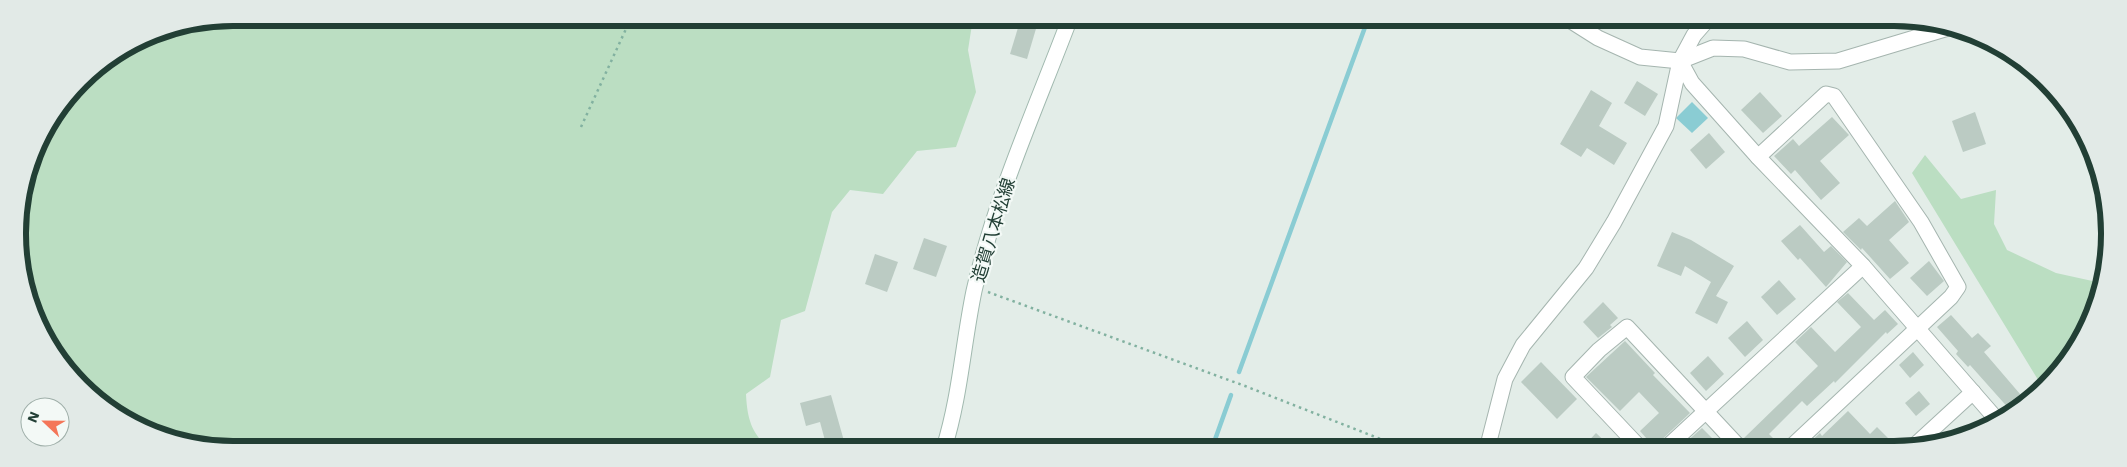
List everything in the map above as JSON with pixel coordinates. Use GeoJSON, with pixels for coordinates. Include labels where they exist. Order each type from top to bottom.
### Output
{"type":"FeatureCollection","features":[{"type":"Feature","properties":{"kind":"street","name":"造賀八本松線"},"geometry":{"type":"LineString","coordinates":[[946,441],[954,416],[974,291],[1005,188],[1067,26]]}},
{"type":"Feature","properties":{"kind":"street"},"geometry":{"type":"LineString","coordinates":[[1579,26],[1598,38],[1640,57],[1680,61],[1713,48],[1744,49],[1790,62],[1838,61],[1938,31]]}},
{"type":"Feature","properties":{"kind":"street"},"geometry":{"type":"LineString","coordinates":[[1488,441],[1505,379],[1523,345],[1586,268],[1666,126],[1680,61],[1694,35],[1702,26]]}},
{"type":"Feature","properties":{"kind":"street"},"geometry":{"type":"LineString","coordinates":[[1680,61],[1692,83],[1758,157],[1863,266],[1993,415]]}},
{"type":"Feature","properties":{"kind":"street"},"geometry":{"type":"LineString","coordinates":[[1758,157],[1826,94],[1834,96],[1921,222],[1958,287],[1951,297],[1798,441]]}},
{"type":"Feature","properties":{"kind":"street"},"geometry":{"type":"LineString","coordinates":[[1673,441],[1863,266]]}},
{"type":"Feature","properties":{"kind":"street"},"geometry":{"type":"LineString","coordinates":[[1633,441],[1573,377],[1599,350],[1627,327],[1734,441]]}},
{"type":"Feature","properties":{"kind":"street"},"geometry":{"type":"LineString","coordinates":[[1922,439],[1972,392]]}},
{"type":"Feature","properties":{"kind":"path"},"geometry":{"type":"LineString","coordinates":[[581,127],[627,26]]}},
{"type":"Feature","properties":{"kind":"path"},"geometry":{"type":"LineString","coordinates":[[974,291],[989,292],[1245,386],[1386,441]]}},
{"type":"Feature","properties":{"kind":"green space"},"geometry":{"type":"Polygon","coordinates":[[[234,26],[972,26],[968,50],[976,92],[956,147],[917,151],[883,194],[850,190],[832,212],[805,311],[781,320],[770,377],[746,394],[751,425],[762,441],[234,441],[193,437],[154,425],[118,406],[87,380],[61,349],[42,313],[30,274],[26,234],[30,193],[42,154],[54,130],[69,107],[107,69],[130,54],[154,42],[180,33],[206,28],[234,26]]]}},
{"type":"Feature","properties":{"kind":"green space"},"geometry":{"type":"Polygon","coordinates":[[[1925,155],[1961,199],[1996,190],[1994,224],[2007,250],[2056,273],[2095,282],[2085,313],[2073,337],[2058,360],[2039,381],[1912,173],[1925,155]]]}},
{"type":"Feature","properties":{"kind":"water"},"geometry":{"type":"Polygon","coordinates":[[[1692,102],[1708,118],[1692,133],[1676,118],[1692,102]]]}},
{"type":"Feature","properties":{"kind":"building"},"geometry":{"type":"Polygon","coordinates":[[[1019,26],[1037,26],[1027,59],[1010,54],[1019,26]]]}},
{"type":"Feature","properties":{"kind":"building"},"geometry":{"type":"Polygon","coordinates":[[[1637,81],[1658,94],[1645,116],[1624,103],[1637,81]]]}},
{"type":"Feature","properties":{"kind":"building"},"geometry":{"type":"Polygon","coordinates":[[[1591,90],[1612,103],[1599,126],[1627,143],[1614,165],[1587,148],[1581,157],[1560,144],[1591,90]]]}},
{"type":"Feature","properties":{"kind":"building"},"geometry":{"type":"Polygon","coordinates":[[[1760,92],[1782,116],[1763,133],[1741,110],[1760,92]]]}},
{"type":"Feature","properties":{"kind":"building"},"geometry":{"type":"Polygon","coordinates":[[[1975,112],[1986,144],[1963,152],[1952,121],[1975,112]]]}},
{"type":"Feature","properties":{"kind":"building"},"geometry":{"type":"Polygon","coordinates":[[[1832,117],[1849,135],[1820,161],[1840,183],[1821,200],[1795,170],[1791,174],[1774,156],[1793,139],[1799,146],[1832,117]]]}},
{"type":"Feature","properties":{"kind":"building"},"geometry":{"type":"Polygon","coordinates":[[[1709,133],[1725,152],[1706,169],[1690,150],[1709,133]]]}},
{"type":"Feature","properties":{"kind":"building"},"geometry":{"type":"Polygon","coordinates":[[[1895,201],[1909,222],[1889,240],[1909,263],[1890,279],[1862,248],[1861,250],[1843,232],[1859,218],[1867,226],[1895,201]]]}},
{"type":"Feature","properties":{"kind":"building"},"geometry":{"type":"Polygon","coordinates":[[[1800,225],[1824,252],[1831,246],[1847,262],[1826,287],[1800,258],[1798,260],[1781,241],[1800,225]]]}},
{"type":"Feature","properties":{"kind":"building"},"geometry":{"type":"Polygon","coordinates":[[[1672,232],[1691,240],[1734,266],[1716,296],[1728,302],[1717,324],[1695,313],[1711,282],[1685,266],[1681,276],[1657,266],[1672,232]]]}},
{"type":"Feature","properties":{"kind":"building"},"geometry":{"type":"Polygon","coordinates":[[[924,238],[947,246],[936,277],[913,269],[924,238]]]}},
{"type":"Feature","properties":{"kind":"building"},"geometry":{"type":"Polygon","coordinates":[[[875,254],[898,262],[887,292],[865,284],[875,254]]]}},
{"type":"Feature","properties":{"kind":"building"},"geometry":{"type":"Polygon","coordinates":[[[1929,261],[1944,281],[1927,296],[1910,278],[1929,261]]]}},
{"type":"Feature","properties":{"kind":"building"},"geometry":{"type":"Polygon","coordinates":[[[1779,280],[1796,299],[1777,315],[1761,297],[1779,280]]]}},
{"type":"Feature","properties":{"kind":"building"},"geometry":{"type":"Polygon","coordinates":[[[1848,293],[1874,320],[1885,310],[1898,324],[1887,334],[1886,332],[1835,383],[1834,381],[1807,406],[1802,401],[1769,434],[1774,439],[1772,441],[1746,441],[1744,438],[1818,366],[1795,342],[1811,327],[1835,352],[1861,327],[1837,302],[1848,293]]]}},
{"type":"Feature","properties":{"kind":"building"},"geometry":{"type":"Polygon","coordinates":[[[1603,302],[1618,318],[1610,325],[1612,327],[1598,338],[1583,322],[1603,302]]]}},
{"type":"Feature","properties":{"kind":"building"},"geometry":{"type":"Polygon","coordinates":[[[1951,315],[1972,338],[1978,333],[1991,346],[1984,352],[2022,396],[2007,407],[1970,365],[1968,367],[1956,354],[1958,351],[1937,327],[1951,315]]]}},
{"type":"Feature","properties":{"kind":"building"},"geometry":{"type":"Polygon","coordinates":[[[1747,321],[1763,340],[1745,357],[1728,338],[1747,321]]]}},
{"type":"Feature","properties":{"kind":"building"},"geometry":{"type":"Polygon","coordinates":[[[1625,341],[1655,373],[1653,375],[1690,413],[1660,441],[1649,441],[1640,431],[1659,413],[1639,392],[1620,411],[1586,377],[1625,341]]]}},
{"type":"Feature","properties":{"kind":"building"},"geometry":{"type":"Polygon","coordinates":[[[1913,352],[1924,365],[1910,378],[1899,365],[1913,352]]]}},
{"type":"Feature","properties":{"kind":"building"},"geometry":{"type":"Polygon","coordinates":[[[1708,356],[1724,374],[1706,391],[1690,373],[1708,356]]]}},
{"type":"Feature","properties":{"kind":"building"},"geometry":{"type":"Polygon","coordinates":[[[1541,362],[1577,399],[1557,419],[1521,382],[1541,362]]]}},
{"type":"Feature","properties":{"kind":"building"},"geometry":{"type":"Polygon","coordinates":[[[1919,391],[1930,404],[1916,416],[1905,403],[1919,391]]]}},
{"type":"Feature","properties":{"kind":"building"},"geometry":{"type":"Polygon","coordinates":[[[831,395],[844,441],[825,441],[820,422],[806,426],[800,403],[831,395]]]}},
{"type":"Feature","properties":{"kind":"building"},"geometry":{"type":"Polygon","coordinates":[[[1848,411],[1870,434],[1877,427],[1891,441],[1812,441],[1820,433],[1822,436],[1848,411]]]}},
{"type":"Feature","properties":{"kind":"building"},"geometry":{"type":"Polygon","coordinates":[[[1702,428],[1713,439],[1711,441],[1687,441],[1702,428]]]}},
{"type":"Feature","properties":{"kind":"building"},"geometry":{"type":"Polygon","coordinates":[[[1596,433],[1604,441],[1588,441],[1596,433]]]}},
{"type":"Feature","properties":{"kind":"waterway"},"geometry":{"type":"LineString","coordinates":[[1239,372],[1365,26]]}},
{"type":"Feature","properties":{"kind":"waterway"},"geometry":{"type":"LineString","coordinates":[[1215,441],[1231,395]]}}]}
